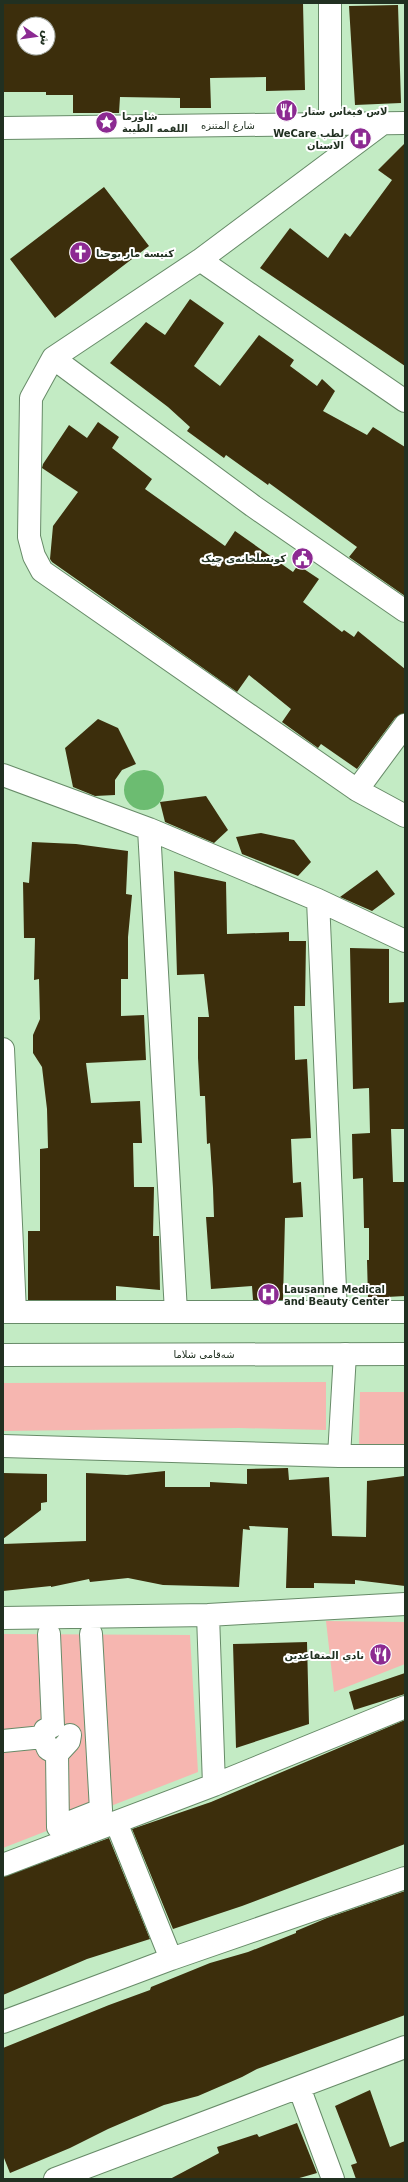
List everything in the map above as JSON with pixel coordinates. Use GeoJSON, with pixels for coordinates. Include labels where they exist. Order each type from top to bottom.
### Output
{"type":"FeatureCollection","features":[{"type":"Feature","properties":{"kind":"street"},"geometry":{"type":"LineString","coordinates":[[330,3],[330,124]]}},
{"type":"Feature","properties":{"kind":"street","name":"شارع المتنزه"},"geometry":{"type":"LineString","coordinates":[[3,128],[405,123]]}},
{"type":"Feature","properties":{"kind":"street"},"geometry":{"type":"LineString","coordinates":[[382,124],[200,260],[53,358],[31,398],[29,537],[34,556],[42,571],[357,790],[405,816]]}},
{"type":"Feature","properties":{"kind":"street"},"geometry":{"type":"LineString","coordinates":[[200,260],[405,401]]}},
{"type":"Feature","properties":{"kind":"street"},"geometry":{"type":"LineString","coordinates":[[53,358],[253,506],[405,611]]}},
{"type":"Feature","properties":{"kind":"street"},"geometry":{"type":"LineString","coordinates":[[357,790],[405,726]]}},
{"type":"Feature","properties":{"kind":"street"},"geometry":{"type":"LineString","coordinates":[[3,775],[149,829],[318,900],[405,941]]}},
{"type":"Feature","properties":{"kind":"street"},"geometry":{"type":"LineString","coordinates":[[149,829],[176,1312]]}},
{"type":"Feature","properties":{"kind":"street"},"geometry":{"type":"LineString","coordinates":[[318,900],[336,1312]]}},
{"type":"Feature","properties":{"kind":"street"},"geometry":{"type":"LineString","coordinates":[[3,1049],[9,1312],[405,1312]]}},
{"type":"Feature","properties":{"kind":"street"},"geometry":{"type":"LineString","coordinates":[[338,1456],[345,1354]]}},
{"type":"Feature","properties":{"kind":"street","name":"شەقامی شلاما"},"geometry":{"type":"LineString","coordinates":[[3,1355],[405,1354]]}},
{"type":"Feature","properties":{"kind":"street"},"geometry":{"type":"LineString","coordinates":[[3,1446],[338,1456],[405,1456]]}},
{"type":"Feature","properties":{"kind":"street"},"geometry":{"type":"LineString","coordinates":[[3,1618],[208,1615],[405,1604]]}},
{"type":"Feature","properties":{"kind":"street"},"geometry":{"type":"LineString","coordinates":[[208,1615],[214,1785]]}},
{"type":"Feature","properties":{"kind":"street"},"geometry":{"type":"LineString","coordinates":[[49,1634],[56,1732],[48,1749],[57,1754],[58,1827],[101,1810],[91,1634]]}},
{"type":"Feature","properties":{"kind":"street"},"geometry":{"type":"LineString","coordinates":[[3,1865],[214,1785],[405,1707]]}},
{"type":"Feature","properties":{"kind":"street"},"geometry":{"type":"LineString","coordinates":[[3,1741],[56,1732],[97,1735]]}},
{"type":"Feature","properties":{"kind":"street"},"geometry":{"type":"LineString","coordinates":[[116,1822],[170,1959]]}},
{"type":"Feature","properties":{"kind":"street"},"geometry":{"type":"LineString","coordinates":[[3,2022],[170,1959],[405,1878]]}},
{"type":"Feature","properties":{"kind":"street"},"geometry":{"type":"LineString","coordinates":[[55,2179],[405,2047]]}},
{"type":"Feature","properties":{"kind":"street"},"geometry":{"type":"LineString","coordinates":[[299,2087],[332,2179]]}},
{"type":"Feature","properties":{"kind":"shaded area"},"geometry":{"type":"Polygon","coordinates":[[[144,770],[158,776],[164,790],[158,804],[144,810],[130,804],[124,790],[130,776],[144,770]]]}},
{"type":"Feature","properties":{"kind":"shaded area"},"geometry":{"type":"Polygon","coordinates":[[[326,1382],[326,1430],[239,1428],[3,1431],[3,1383],[326,1382]]]}},
{"type":"Feature","properties":{"kind":"shaded area"},"geometry":{"type":"Polygon","coordinates":[[[360,1392],[405,1392],[405,1444],[359,1446],[360,1392]]]}},
{"type":"Feature","properties":{"kind":"shaded area"},"geometry":{"type":"Polygon","coordinates":[[[326,1621],[405,1622],[405,1664],[334,1692],[326,1621]]]}},
{"type":"Feature","properties":{"kind":"shaded area"},"geometry":{"type":"Polygon","coordinates":[[[3,1634],[190,1635],[198,1772],[3,1848],[3,1634]]]}},
{"type":"Feature","properties":{"kind":"building"},"geometry":{"type":"Polygon","coordinates":[[[3,3],[303,3],[305,90],[266,91],[266,77],[210,78],[211,108],[180,108],[180,98],[120,97],[119,113],[73,113],[73,95],[46,95],[46,92],[3,92],[3,3]]]}},
{"type":"Feature","properties":{"kind":"building"},"geometry":{"type":"Polygon","coordinates":[[[398,5],[401,103],[355,105],[349,6],[398,5]]]}},
{"type":"Feature","properties":{"kind":"building"},"geometry":{"type":"Polygon","coordinates":[[[405,143],[405,366],[260,268],[290,228],[328,258],[345,233],[350,237],[392,180],[378,170],[405,143]]]}},
{"type":"Feature","properties":{"kind":"building","name":"كنيسة مار يوحنا"},"geometry":{"type":"Polygon","coordinates":[[[104,187],[149,246],[55,318],[10,259],[104,187]]]}},
{"type":"Feature","properties":{"kind":"building"},"geometry":{"type":"Polygon","coordinates":[[[190,299],[224,323],[194,366],[220,386],[259,335],[294,360],[290,366],[317,386],[322,379],[335,391],[323,411],[367,435],[373,427],[405,447],[405,596],[349,557],[357,547],[269,483],[268,485],[226,455],[224,458],[187,431],[190,427],[168,407],[110,363],[146,322],[165,335],[190,299]]]}},
{"type":"Feature","properties":{"kind":"building"},"geometry":{"type":"Polygon","coordinates":[[[98,422],[119,437],[112,448],[152,479],[145,489],[225,546],[235,531],[293,572],[298,565],[319,579],[303,602],[342,632],[344,630],[354,637],[358,631],[405,669],[405,713],[395,718],[357,769],[321,744],[318,748],[282,722],[291,709],[249,675],[237,692],[52,562],[50,559],[53,526],[78,492],[42,468],[43,464],[69,425],[87,438],[98,422]]]}},
{"type":"Feature","properties":{"kind":"building"},"geometry":{"type":"Polygon","coordinates":[[[98,719],[118,728],[136,764],[122,770],[115,780],[115,795],[95,796],[73,787],[65,748],[98,719]]]}},
{"type":"Feature","properties":{"kind":"building"},"geometry":{"type":"Polygon","coordinates":[[[206,796],[228,830],[214,843],[165,822],[160,802],[206,796]]]}},
{"type":"Feature","properties":{"kind":"building"},"geometry":{"type":"Polygon","coordinates":[[[261,833],[294,840],[311,862],[298,876],[242,854],[236,837],[261,833]]]}},
{"type":"Feature","properties":{"kind":"building"},"geometry":{"type":"Polygon","coordinates":[[[32,842],[76,844],[128,851],[126,894],[132,895],[128,937],[128,979],[121,979],[121,1016],[144,1015],[146,1060],[86,1063],[91,1103],[140,1101],[142,1143],[133,1143],[134,1187],[154,1187],[153,1236],[159,1236],[160,1290],[116,1286],[116,1300],[28,1300],[28,1231],[40,1231],[40,1149],[48,1148],[47,1109],[42,1067],[33,1053],[33,1035],[40,1019],[39,979],[34,980],[35,938],[24,938],[23,882],[29,883],[32,842]]]}},
{"type":"Feature","properties":{"kind":"building"},"geometry":{"type":"Polygon","coordinates":[[[377,870],[395,894],[372,911],[340,897],[377,870]]]}},
{"type":"Feature","properties":{"kind":"building"},"geometry":{"type":"Polygon","coordinates":[[[174,871],[226,882],[227,934],[289,932],[289,941],[306,941],[305,1006],[294,1006],[295,1060],[307,1059],[311,1138],[291,1139],[293,1183],[301,1182],[303,1217],[285,1218],[283,1300],[253,1300],[252,1286],[211,1289],[206,1217],[214,1217],[213,1188],[210,1143],[207,1144],[205,1096],[200,1096],[198,1058],[198,1017],[209,1017],[204,974],[177,975],[174,871]]]}},
{"type":"Feature","properties":{"kind":"building"},"geometry":{"type":"Polygon","coordinates":[[[350,948],[389,949],[389,1003],[405,1002],[404,1129],[391,1129],[393,1182],[405,1182],[405,1296],[368,1298],[367,1260],[369,1260],[369,1228],[364,1228],[363,1178],[353,1179],[352,1134],[370,1133],[369,1088],[353,1089],[350,948]]]}},
{"type":"Feature","properties":{"kind":"building"},"geometry":{"type":"Polygon","coordinates":[[[288,1468],[289,1480],[329,1477],[332,1536],[366,1537],[367,1481],[404,1476],[405,1586],[355,1580],[355,1584],[314,1583],[314,1588],[286,1588],[288,1528],[249,1526],[250,1530],[243,1529],[239,1587],[163,1585],[128,1578],[90,1582],[89,1579],[51,1587],[3,1591],[3,1544],[86,1541],[86,1473],[127,1475],[165,1471],[165,1487],[210,1487],[210,1482],[247,1484],[247,1469],[288,1468]]]}},
{"type":"Feature","properties":{"kind":"building"},"geometry":{"type":"Polygon","coordinates":[[[3,1473],[47,1474],[47,1502],[41,1503],[41,1510],[3,1539],[3,1473]]]}},
{"type":"Feature","properties":{"kind":"building"},"geometry":{"type":"Polygon","coordinates":[[[307,1642],[309,1724],[236,1748],[233,1644],[307,1642]]]}},
{"type":"Feature","properties":{"kind":"building"},"geometry":{"type":"Polygon","coordinates":[[[405,1673],[405,1694],[354,1710],[349,1692],[405,1673]]]}},
{"type":"Feature","properties":{"kind":"building"},"geometry":{"type":"Polygon","coordinates":[[[405,1720],[405,1844],[242,1906],[173,1929],[132,1829],[211,1802],[405,1720]]]}},
{"type":"Feature","properties":{"kind":"building"},"geometry":{"type":"Polygon","coordinates":[[[109,1838],[150,1939],[87,1959],[3,1995],[3,1877],[109,1838]]]}},
{"type":"Feature","properties":{"kind":"building"},"geometry":{"type":"Polygon","coordinates":[[[405,1891],[405,2015],[257,2069],[198,2096],[164,2105],[108,2129],[70,2148],[10,2173],[4,2158],[3,2146],[3,2048],[150,1990],[151,1987],[210,1963],[248,1952],[296,1933],[296,1931],[327,1918],[405,1891]]]}},
{"type":"Feature","properties":{"kind":"building"},"geometry":{"type":"Polygon","coordinates":[[[370,2090],[390,2147],[405,2141],[405,2179],[356,2179],[351,2165],[357,2163],[335,2106],[370,2090]]]}},
{"type":"Feature","properties":{"kind":"building"},"geometry":{"type":"Polygon","coordinates":[[[297,2123],[317,2173],[296,2179],[170,2179],[219,2153],[217,2147],[257,2134],[259,2137],[297,2123]]]}},
{"type":"Feature","properties":{"kind":"place","name":"لاس فيغاس ستار"},"geometry":{"type":"Point","coordinates":[286,111]}},
{"type":"Feature","properties":{"kind":"place","name":"شاورما اللقمه الطيبة"},"geometry":{"type":"Point","coordinates":[107,122]}},
{"type":"Feature","properties":{"kind":"place","name":"WeCare لطب الاسنان"},"geometry":{"type":"Point","coordinates":[360,139]}},
{"type":"Feature","properties":{"kind":"place","name":"كنيسة مار يوحنا"},"geometry":{"type":"Point","coordinates":[80,253]}},
{"type":"Feature","properties":{"kind":"place","name":"کونسڵخانەی چیک"},"geometry":{"type":"Point","coordinates":[302,558]}},
{"type":"Feature","properties":{"kind":"place","name":"Lausanne Medical and Beauty Center"},"geometry":{"type":"Point","coordinates":[268,1295]}},
{"type":"Feature","properties":{"kind":"place","name":"نادي المتقاعدین"},"geometry":{"type":"Point","coordinates":[380,1655]}}]}
